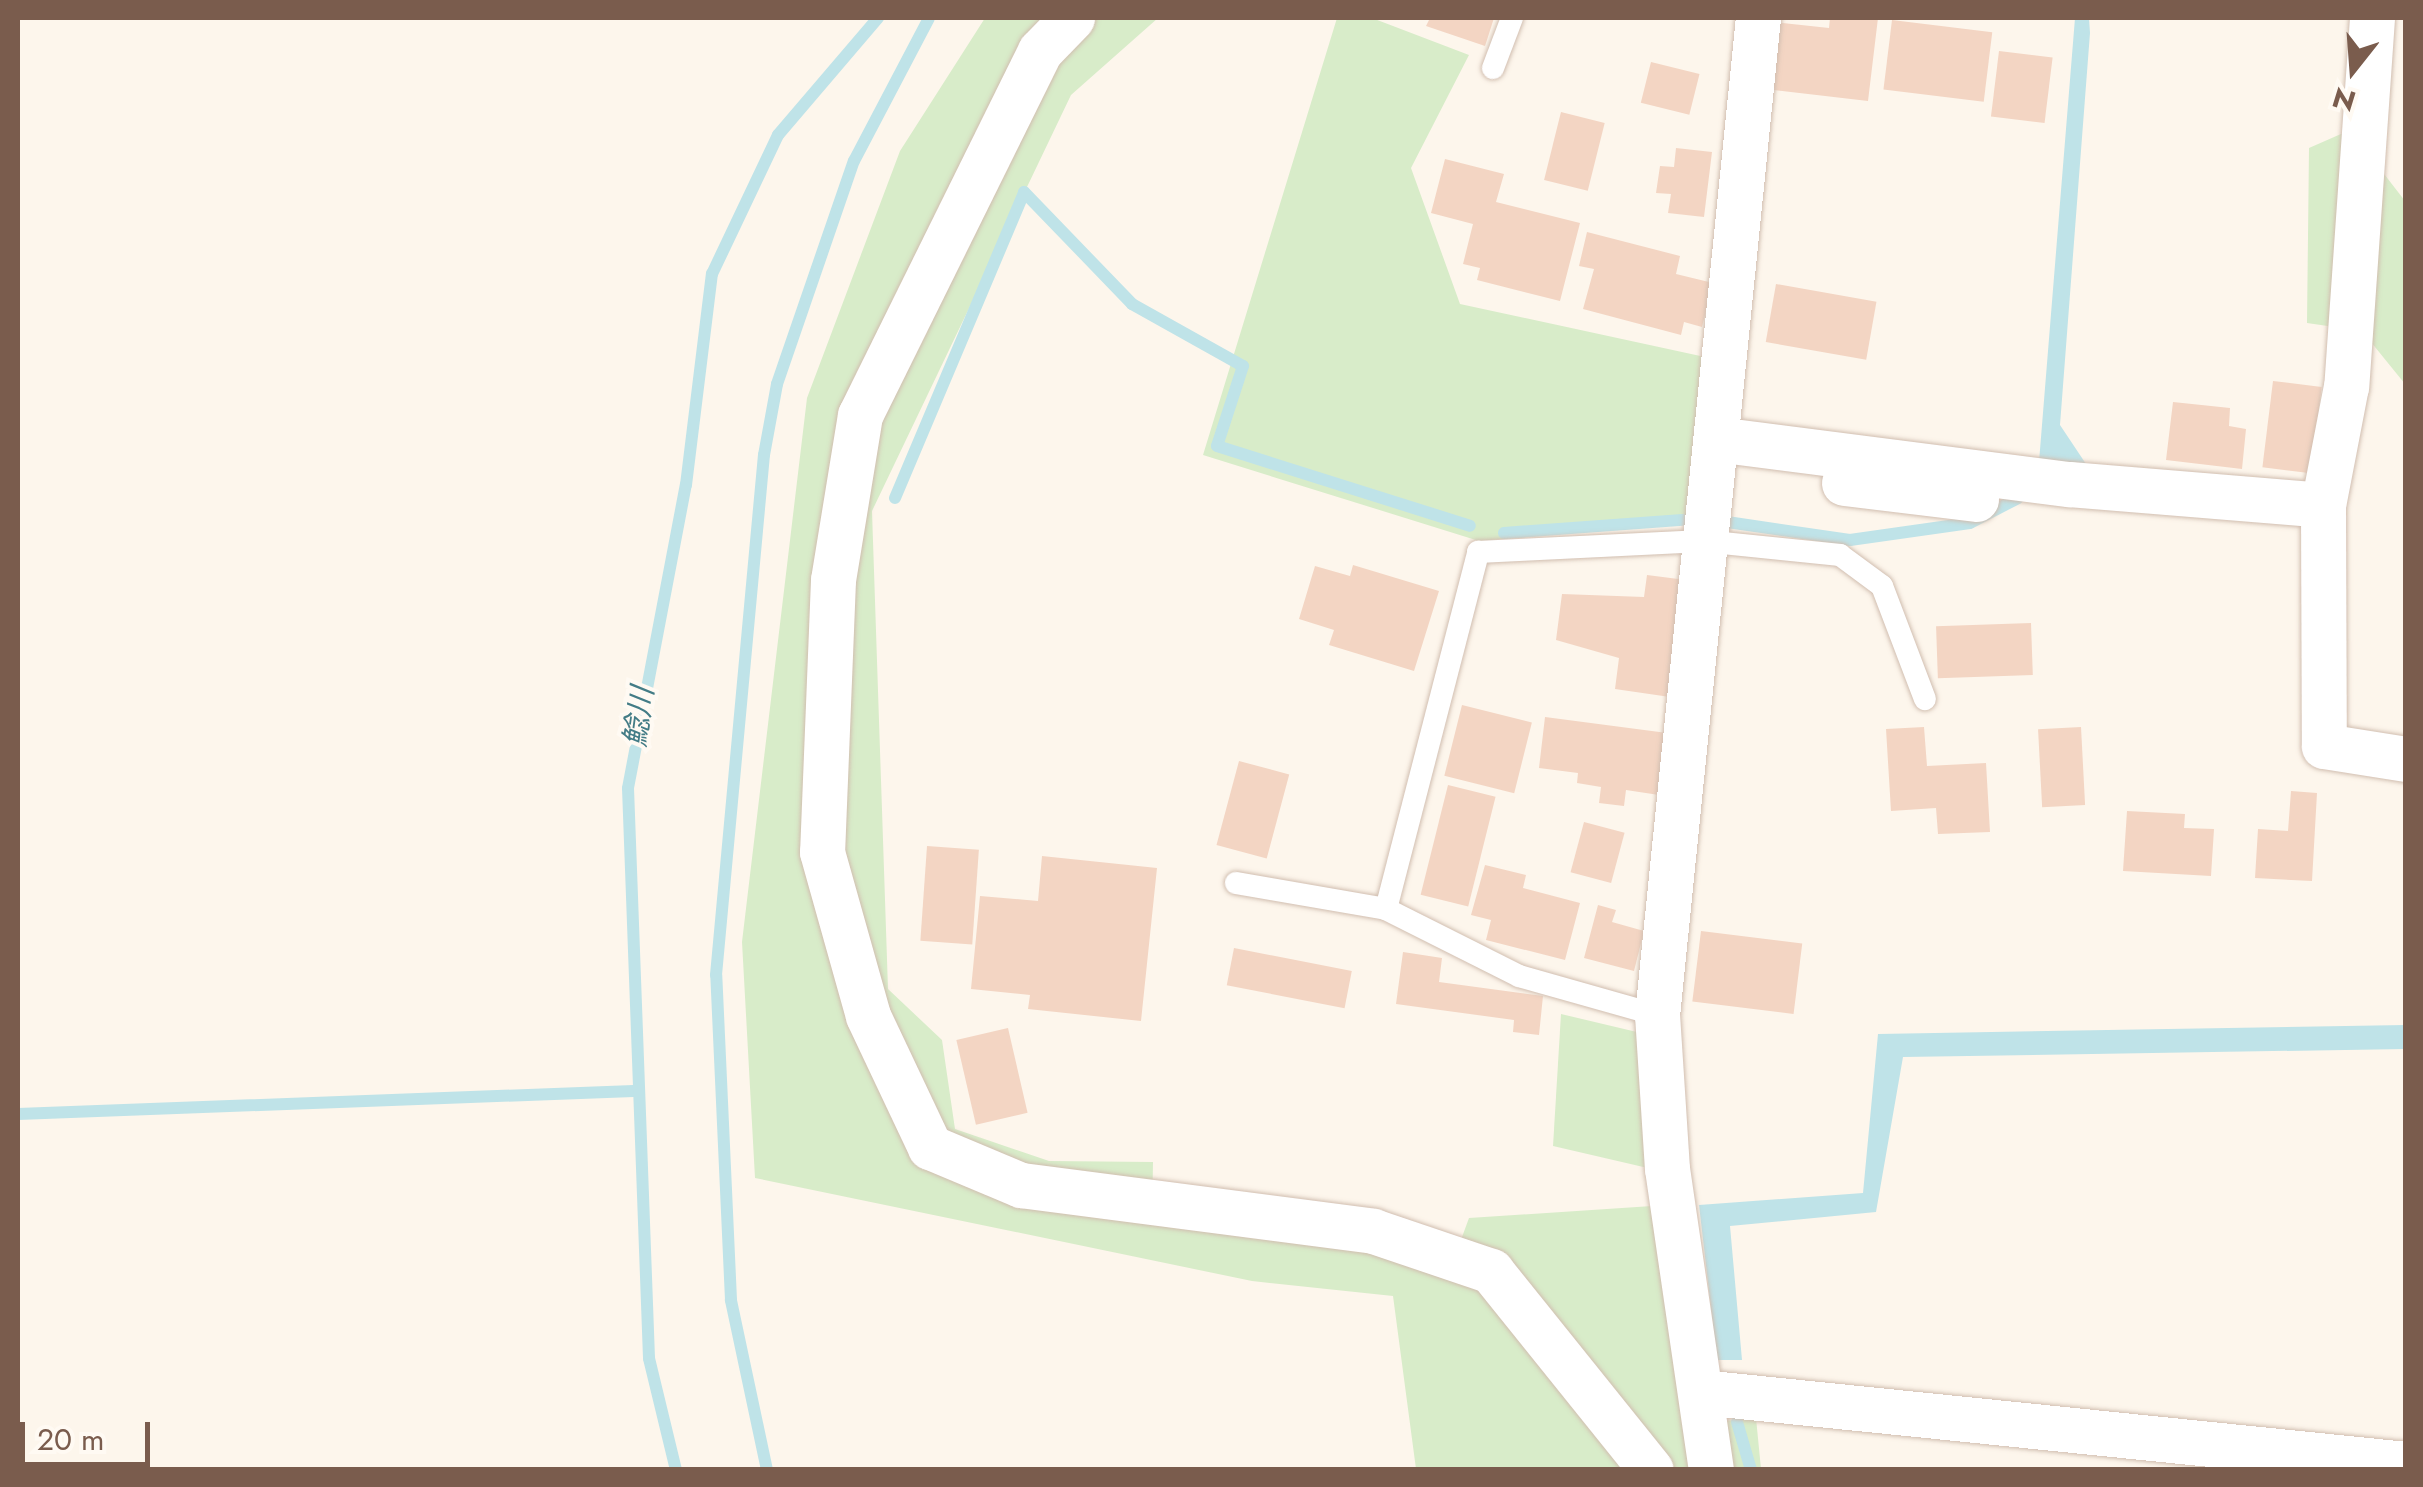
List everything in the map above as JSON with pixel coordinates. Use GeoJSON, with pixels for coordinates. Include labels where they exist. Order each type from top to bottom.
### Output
{"type":"FeatureCollection","features":[{"type":"Feature","properties":{"kind":"street"},"geometry":{"type":"LineString","coordinates":[[1072,18],[1040,51],[860,415],[834,580],[822,852],[868,1016],[930,1147],[1021,1185],[1373,1232],[1491,1270],[1651,1470]]}},
{"type":"Feature","properties":{"kind":"street"},"geometry":{"type":"LineString","coordinates":[[1711,1470],[1667,1169],[1657,1015],[1758,18]]}},
{"type":"Feature","properties":{"kind":"street"},"geometry":{"type":"LineString","coordinates":[[2372,18],[2346,386],[2323,504],[2324,746],[2406,759]]}},
{"type":"Feature","properties":{"kind":"street"},"geometry":{"type":"LineString","coordinates":[[1714,453],[1976,499]]}},
{"type":"Feature","properties":{"kind":"street"},"geometry":{"type":"LineString","coordinates":[[1714,453],[2323,504]]}},
{"type":"Feature","properties":{"kind":"street"},"geometry":{"type":"LineString","coordinates":[[1701,1392],[2406,1464]]}},
{"type":"Feature","properties":{"kind":"lane"},"geometry":{"type":"LineString","coordinates":[[1493,68],[1512,18]]}},
{"type":"Feature","properties":{"kind":"lane"},"geometry":{"type":"LineString","coordinates":[[1386,908],[1478,552],[1704,541],[1840,555],[1882,586],[1925,699]]}},
{"type":"Feature","properties":{"kind":"lane"},"geometry":{"type":"LineString","coordinates":[[1236,883],[1386,908],[1519,976],[1657,1015]]}},
{"type":"Feature","properties":{"kind":"green space"},"geometry":{"type":"Polygon","coordinates":[[[985,18],[1158,18],[1071,95],[872,511],[888,989],[942,1040],[955,1129],[1049,1161],[1153,1162],[1152,1221],[1360,1250],[1447,1278],[1469,1218],[1652,1206],[1690,1469],[1416,1469],[1393,1296],[1252,1281],[755,1178],[742,942],[807,398],[900,151],[985,18]]]}},
{"type":"Feature","properties":{"kind":"green space"},"geometry":{"type":"Polygon","coordinates":[[[1337,18],[1372,18],[1469,55],[1411,168],[1460,304],[1705,357],[1689,523],[1479,541],[1203,455],[1337,18]]]}},
{"type":"Feature","properties":{"kind":"green space"},"geometry":{"type":"Polygon","coordinates":[[[2350,130],[2405,201],[2405,384],[2362,331],[2307,323],[2309,148],[2350,130]]]}},
{"type":"Feature","properties":{"kind":"green space"},"geometry":{"type":"Polygon","coordinates":[[[1561,1014],[1641,1033],[1652,1169],[1553,1146],[1561,1014]]]}},
{"type":"Feature","properties":{"kind":"green space"},"geometry":{"type":"Polygon","coordinates":[[[1756,1418],[1761,1469],[1721,1469],[1713,1422],[1756,1418]]]}},
{"type":"Feature","properties":{"kind":"water"},"geometry":{"type":"Polygon","coordinates":[[[2075,18],[2089,18],[2090,33],[2060,425],[2094,476],[2039,462],[2075,18]]]}},
{"type":"Feature","properties":{"kind":"water"},"geometry":{"type":"Polygon","coordinates":[[[2405,1025],[2405,1049],[1903,1057],[1876,1212],[1730,1226],[1742,1360],[1717,1360],[1699,1205],[1863,1193],[1878,1034],[2405,1025]]]}},
{"type":"Feature","properties":{"kind":"building"},"geometry":{"type":"Polygon","coordinates":[[[1430,18],[1494,18],[1485,46],[1426,26],[1430,18]]]}},
{"type":"Feature","properties":{"kind":"building"},"geometry":{"type":"Polygon","coordinates":[[[1830,18],[1878,18],[1868,101],[1766,89],[1774,22],[1829,28],[1830,18]]]}},
{"type":"Feature","properties":{"kind":"building"},"geometry":{"type":"Polygon","coordinates":[[[1892,20],[1992,32],[1984,102],[1883,89],[1892,20]]]}},
{"type":"Feature","properties":{"kind":"building"},"geometry":{"type":"Polygon","coordinates":[[[1999,51],[2053,58],[2045,123],[1991,117],[1999,51]]]}},
{"type":"Feature","properties":{"kind":"building"},"geometry":{"type":"Polygon","coordinates":[[[1651,62],[1700,74],[1689,115],[1641,103],[1651,62]]]}},
{"type":"Feature","properties":{"kind":"building"},"geometry":{"type":"Polygon","coordinates":[[[1561,112],[1605,123],[1588,191],[1544,180],[1561,112]]]}},
{"type":"Feature","properties":{"kind":"building"},"geometry":{"type":"Polygon","coordinates":[[[1676,148],[1712,152],[1704,217],[1668,213],[1671,194],[1656,193],[1660,166],[1674,167],[1676,148]]]}},
{"type":"Feature","properties":{"kind":"building"},"geometry":{"type":"Polygon","coordinates":[[[1445,159],[1504,174],[1496,202],[1580,223],[1560,301],[1477,280],[1480,268],[1463,264],[1473,224],[1431,213],[1445,159]]]}},
{"type":"Feature","properties":{"kind":"building"},"geometry":{"type":"Polygon","coordinates":[[[1587,232],[1680,256],[1676,274],[1713,283],[1702,327],[1684,322],[1681,335],[1583,309],[1594,269],[1579,266],[1587,232]]]}},
{"type":"Feature","properties":{"kind":"building"},"geometry":{"type":"Polygon","coordinates":[[[1776,284],[1876,302],[1866,360],[1766,342],[1776,284]]]}},
{"type":"Feature","properties":{"kind":"building"},"geometry":{"type":"Polygon","coordinates":[[[2273,381],[2322,387],[2311,473],[2262,467],[2273,381]]]}},
{"type":"Feature","properties":{"kind":"building"},"geometry":{"type":"Polygon","coordinates":[[[2173,402],[2230,408],[2229,426],[2246,429],[2242,469],[2166,460],[2173,402]]]}},
{"type":"Feature","properties":{"kind":"building"},"geometry":{"type":"Polygon","coordinates":[[[1353,565],[1439,591],[1414,671],[1329,645],[1334,630],[1299,619],[1315,566],[1350,576],[1353,565]]]}},
{"type":"Feature","properties":{"kind":"building"},"geometry":{"type":"Polygon","coordinates":[[[1647,575],[1686,580],[1670,697],[1615,689],[1619,658],[1556,640],[1562,594],[1644,597],[1647,575]]]}},
{"type":"Feature","properties":{"kind":"building"},"geometry":{"type":"Polygon","coordinates":[[[2031,623],[2033,675],[1938,678],[1936,626],[2031,623]]]}},
{"type":"Feature","properties":{"kind":"building"},"geometry":{"type":"Polygon","coordinates":[[[1462,705],[1532,722],[1514,793],[1444,776],[1462,705]]]}},
{"type":"Feature","properties":{"kind":"building"},"geometry":{"type":"Polygon","coordinates":[[[1545,717],[1667,733],[1659,795],[1626,790],[1624,806],[1599,803],[1601,787],[1577,783],[1578,773],[1539,768],[1545,717]]]}},
{"type":"Feature","properties":{"kind":"building"},"geometry":{"type":"Polygon","coordinates":[[[1924,727],[1927,766],[1986,763],[1990,832],[1938,834],[1936,808],[1891,811],[1886,729],[1924,727]]]}},
{"type":"Feature","properties":{"kind":"building"},"geometry":{"type":"Polygon","coordinates":[[[2081,727],[2085,805],[2042,807],[2038,729],[2081,727]]]}},
{"type":"Feature","properties":{"kind":"building"},"geometry":{"type":"Polygon","coordinates":[[[1239,761],[1289,774],[1267,858],[1216,845],[1239,761]]]}},
{"type":"Feature","properties":{"kind":"building"},"geometry":{"type":"Polygon","coordinates":[[[1448,785],[1496,797],[1468,906],[1421,895],[1448,785]]]}},
{"type":"Feature","properties":{"kind":"building"},"geometry":{"type":"Polygon","coordinates":[[[2291,791],[2317,793],[2312,881],[2255,878],[2258,829],[2288,831],[2291,791]]]}},
{"type":"Feature","properties":{"kind":"building"},"geometry":{"type":"Polygon","coordinates":[[[2127,811],[2185,814],[2184,828],[2214,829],[2211,876],[2123,871],[2127,811]]]}},
{"type":"Feature","properties":{"kind":"building"},"geometry":{"type":"Polygon","coordinates":[[[1584,822],[1625,833],[1611,883],[1571,872],[1584,822]]]}},
{"type":"Feature","properties":{"kind":"building"},"geometry":{"type":"Polygon","coordinates":[[[927,846],[979,850],[972,944],[920,941],[927,846]]]}},
{"type":"Feature","properties":{"kind":"building"},"geometry":{"type":"Polygon","coordinates":[[[1042,856],[1157,868],[1141,1021],[1028,1009],[1030,995],[971,989],[980,896],[1038,901],[1042,856]]]}},
{"type":"Feature","properties":{"kind":"building"},"geometry":{"type":"Polygon","coordinates":[[[1485,865],[1526,875],[1523,888],[1580,903],[1565,960],[1486,940],[1491,920],[1471,915],[1485,865]]]}},
{"type":"Feature","properties":{"kind":"building"},"geometry":{"type":"Polygon","coordinates":[[[1598,905],[1616,910],[1612,922],[1644,931],[1634,971],[1584,958],[1598,905]]]}},
{"type":"Feature","properties":{"kind":"building"},"geometry":{"type":"Polygon","coordinates":[[[1701,931],[1802,943],[1794,1014],[1692,1001],[1701,931]]]}},
{"type":"Feature","properties":{"kind":"building"},"geometry":{"type":"Polygon","coordinates":[[[1234,948],[1352,971],[1345,1008],[1227,985],[1234,948]]]}},
{"type":"Feature","properties":{"kind":"building"},"geometry":{"type":"Polygon","coordinates":[[[1403,952],[1442,958],[1439,982],[1543,996],[1539,1035],[1513,1032],[1514,1020],[1396,1004],[1403,952]]]}},
{"type":"Feature","properties":{"kind":"building"},"geometry":{"type":"Polygon","coordinates":[[[1008,1028],[1028,1113],[976,1125],[956,1040],[1008,1028]]]}},
{"type":"Feature","properties":{"kind":"waterway","name":"鯰川"},"geometry":{"type":"LineString","coordinates":[[676,1470],[649,1358],[628,788],[686,485],[712,274],[778,135],[878,18]]}},
{"type":"Feature","properties":{"kind":"waterway"},"geometry":{"type":"LineString","coordinates":[[767,1470],[731,1300],[716,975],[764,455],[777,384],[854,161],[929,18]]}},
{"type":"Feature","properties":{"kind":"waterway"},"geometry":{"type":"LineString","coordinates":[[895,498],[1024,192],[1132,304],[1243,366],[1217,446],[1470,526]]}},
{"type":"Feature","properties":{"kind":"waterway"},"geometry":{"type":"LineString","coordinates":[[1727,522],[1850,540],[1970,523],[2018,498]]}},
{"type":"Feature","properties":{"kind":"waterway"},"geometry":{"type":"LineString","coordinates":[[1504,533],[1683,520]]}},
{"type":"Feature","properties":{"kind":"waterway"},"geometry":{"type":"LineString","coordinates":[[18,1114],[634,1091]]}},
{"type":"Feature","properties":{"kind":"waterway"},"geometry":{"type":"LineString","coordinates":[[1737,1422],[1751,1470]]}}]}
